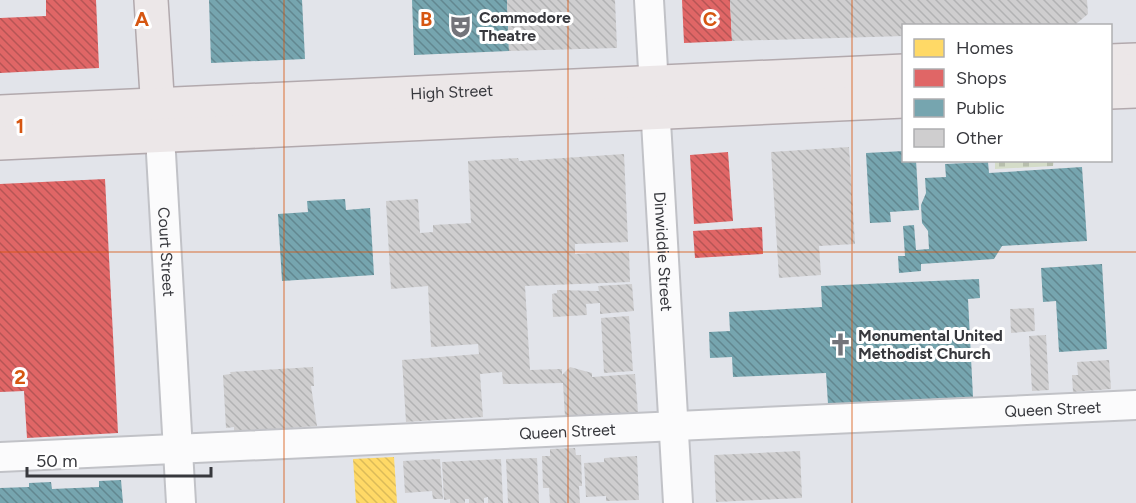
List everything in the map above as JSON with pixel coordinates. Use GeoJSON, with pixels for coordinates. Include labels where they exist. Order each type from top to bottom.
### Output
{"type":"FeatureCollection","features":[{"type":"Feature","properties":{"kind":"main road","name":"Court Street"},"geometry":{"type":"LineString","coordinates":[[151,0],[159,120]]}},
{"type":"Feature","properties":{"kind":"main road"},"geometry":{"type":"LineString","coordinates":[[1112,61],[1136,60]]}},
{"type":"Feature","properties":{"kind":"main road","name":"High Street"},"geometry":{"type":"LineString","coordinates":[[0,112],[159,120],[656,97],[902,71]]}},
{"type":"Feature","properties":{"kind":"main road"},"geometry":{"type":"LineString","coordinates":[[1112,92],[1136,91]]}},
{"type":"Feature","properties":{"kind":"main road","name":"High Street"},"geometry":{"type":"LineString","coordinates":[[656,97],[902,101]]}},
{"type":"Feature","properties":{"kind":"main road","name":"High Street"},"geometry":{"type":"LineString","coordinates":[[0,143],[159,120]]}},
{"type":"Feature","properties":{"kind":"street","name":"Dinwiddie Street"},"geometry":{"type":"LineString","coordinates":[[649,0],[678,503]]}},
{"type":"Feature","properties":{"kind":"street","name":"Court Street"},"geometry":{"type":"LineString","coordinates":[[159,120],[181,503]]}},
{"type":"Feature","properties":{"kind":"street","name":"Queen Street"},"geometry":{"type":"LineString","coordinates":[[0,457],[1136,405]]}},
{"type":"Feature","properties":{"kind":"green space"},"geometry":{"type":"Polygon","coordinates":[[[995,162],[1054,162],[1053,166],[995,169],[995,162]]]}},
{"type":"Feature","properties":{"kind":"building: Homes"},"geometry":{"type":"Polygon","coordinates":[[[394,457],[397,503],[356,503],[353,459],[394,457]]]}},
{"type":"Feature","properties":{"kind":"building: Shops"},"geometry":{"type":"Polygon","coordinates":[[[46,0],[96,0],[99,68],[0,73],[0,18],[46,16],[46,0]]]}},
{"type":"Feature","properties":{"kind":"building: Shops"},"geometry":{"type":"Polygon","coordinates":[[[682,0],[730,0],[732,41],[684,43],[682,0]]]}},
{"type":"Feature","properties":{"kind":"building: Shops"},"geometry":{"type":"Polygon","coordinates":[[[728,152],[733,221],[694,224],[690,155],[728,152]]]}},
{"type":"Feature","properties":{"kind":"building: Shops"},"geometry":{"type":"Polygon","coordinates":[[[105,179],[118,433],[27,438],[24,391],[0,392],[0,184],[105,179]]]}},
{"type":"Feature","properties":{"kind":"building: Shops"},"geometry":{"type":"Polygon","coordinates":[[[762,227],[763,254],[695,258],[693,231],[762,227]]]}},
{"type":"Feature","properties":{"kind":"building: Public"},"geometry":{"type":"Polygon","coordinates":[[[209,0],[302,0],[305,59],[211,63],[209,0]]]}},
{"type":"Feature","properties":{"kind":"building: Public","name":"Commodore Theatre"},"geometry":{"type":"Polygon","coordinates":[[[412,0],[507,0],[509,51],[414,55],[412,0]]]}},
{"type":"Feature","properties":{"kind":"building: Public"},"geometry":{"type":"Polygon","coordinates":[[[902,151],[902,162],[916,162],[919,210],[890,212],[891,222],[870,223],[866,153],[902,151]]]}},
{"type":"Feature","properties":{"kind":"building: Public"},"geometry":{"type":"Polygon","coordinates":[[[988,162],[989,173],[1082,167],[1087,241],[1002,246],[994,259],[921,264],[921,271],[899,273],[898,256],[905,256],[903,226],[914,225],[916,250],[929,249],[928,231],[922,223],[921,205],[926,193],[925,178],[946,177],[945,164],[988,162]]]}},
{"type":"Feature","properties":{"kind":"building: Public"},"geometry":{"type":"Polygon","coordinates":[[[345,199],[346,210],[370,208],[374,275],[282,281],[278,214],[308,212],[307,201],[345,199]]]}},
{"type":"Feature","properties":{"kind":"building: Public"},"geometry":{"type":"Polygon","coordinates":[[[1102,264],[1107,349],[1059,352],[1056,301],[1043,302],[1041,268],[1102,264]]]}},
{"type":"Feature","properties":{"kind":"building: Public","name":"Monumental United Methodist Church"},"geometry":{"type":"Polygon","coordinates":[[[979,279],[980,298],[968,299],[973,397],[828,404],[826,373],[733,377],[732,357],[710,358],[709,332],[730,331],[729,312],[822,307],[821,286],[979,279]]]}},
{"type":"Feature","properties":{"kind":"building: Public"},"geometry":{"type":"Polygon","coordinates":[[[121,480],[123,503],[0,503],[0,488],[29,487],[29,483],[51,482],[52,489],[99,487],[99,481],[121,480]]]}},
{"type":"Feature","properties":{"kind":"building: Other"},"geometry":{"type":"Polygon","coordinates":[[[507,0],[615,0],[617,48],[509,51],[507,0]]]}},
{"type":"Feature","properties":{"kind":"building: Other"},"geometry":{"type":"Polygon","coordinates":[[[730,0],[1087,0],[1088,14],[1076,24],[902,24],[902,36],[732,41],[730,0]]]}},
{"type":"Feature","properties":{"kind":"building: Other"},"geometry":{"type":"Polygon","coordinates":[[[849,147],[855,244],[819,246],[821,275],[779,278],[771,152],[849,147]]]}},
{"type":"Feature","properties":{"kind":"building: Other"},"geometry":{"type":"Polygon","coordinates":[[[624,154],[628,242],[575,244],[575,254],[629,251],[630,282],[525,286],[530,370],[562,369],[562,375],[570,367],[592,373],[592,377],[635,374],[638,412],[565,417],[563,383],[503,384],[502,372],[480,374],[483,417],[406,422],[402,360],[479,354],[478,344],[431,347],[428,286],[391,289],[386,201],[418,199],[420,233],[433,232],[433,225],[471,223],[468,161],[518,158],[519,161],[624,154]]]}},
{"type":"Feature","properties":{"kind":"building: Other"},"geometry":{"type":"Polygon","coordinates":[[[632,284],[634,311],[600,314],[600,303],[586,304],[587,315],[553,317],[552,294],[557,293],[557,290],[599,291],[598,286],[632,284]]]}},
{"type":"Feature","properties":{"kind":"building: Other"},"geometry":{"type":"Polygon","coordinates":[[[1034,308],[1035,331],[1011,333],[1010,309],[1034,308]]]}},
{"type":"Feature","properties":{"kind":"building: Other"},"geometry":{"type":"Polygon","coordinates":[[[629,316],[633,371],[604,373],[601,318],[629,316]]]}},
{"type":"Feature","properties":{"kind":"building: Other"},"geometry":{"type":"Polygon","coordinates":[[[1046,335],[1049,390],[1032,391],[1029,336],[1046,335]]]}},
{"type":"Feature","properties":{"kind":"building: Other"},"geometry":{"type":"Polygon","coordinates":[[[1109,360],[1111,389],[1073,392],[1072,375],[1078,375],[1077,362],[1109,360]]]}},
{"type":"Feature","properties":{"kind":"building: Other"},"geometry":{"type":"Polygon","coordinates":[[[313,367],[314,386],[311,386],[317,426],[234,432],[234,427],[226,428],[223,375],[231,374],[230,372],[313,367]]]}},
{"type":"Feature","properties":{"kind":"building: Other"},"geometry":{"type":"Polygon","coordinates":[[[575,448],[576,455],[581,455],[580,503],[550,503],[549,488],[543,488],[542,456],[550,456],[550,449],[575,448]]]}},
{"type":"Feature","properties":{"kind":"building: Other"},"geometry":{"type":"Polygon","coordinates":[[[800,451],[802,498],[716,502],[714,455],[800,451]]]}},
{"type":"Feature","properties":{"kind":"building: Other"},"geometry":{"type":"Polygon","coordinates":[[[637,456],[639,500],[606,501],[606,496],[586,497],[584,463],[604,462],[604,458],[637,456]]]}},
{"type":"Feature","properties":{"kind":"building: Other"},"geometry":{"type":"Polygon","coordinates":[[[537,458],[539,503],[508,503],[506,459],[537,458]]]}},
{"type":"Feature","properties":{"kind":"building: Other"},"geometry":{"type":"Polygon","coordinates":[[[440,459],[443,499],[433,499],[432,491],[405,493],[403,461],[440,459]]]}},
{"type":"Feature","properties":{"kind":"building: Other"},"geometry":{"type":"Polygon","coordinates":[[[501,459],[503,503],[488,503],[488,497],[484,498],[484,503],[469,503],[469,499],[465,499],[465,503],[450,503],[450,499],[444,500],[442,462],[501,459]]]}},
{"type":"Feature","properties":{"kind":"place","name":"Commodore Theatre"},"geometry":{"type":"Point","coordinates":[461,26]}},
{"type":"Feature","properties":{"kind":"place","name":"Monumental United Methodist Church"},"geometry":{"type":"Point","coordinates":[840,344]}}]}
